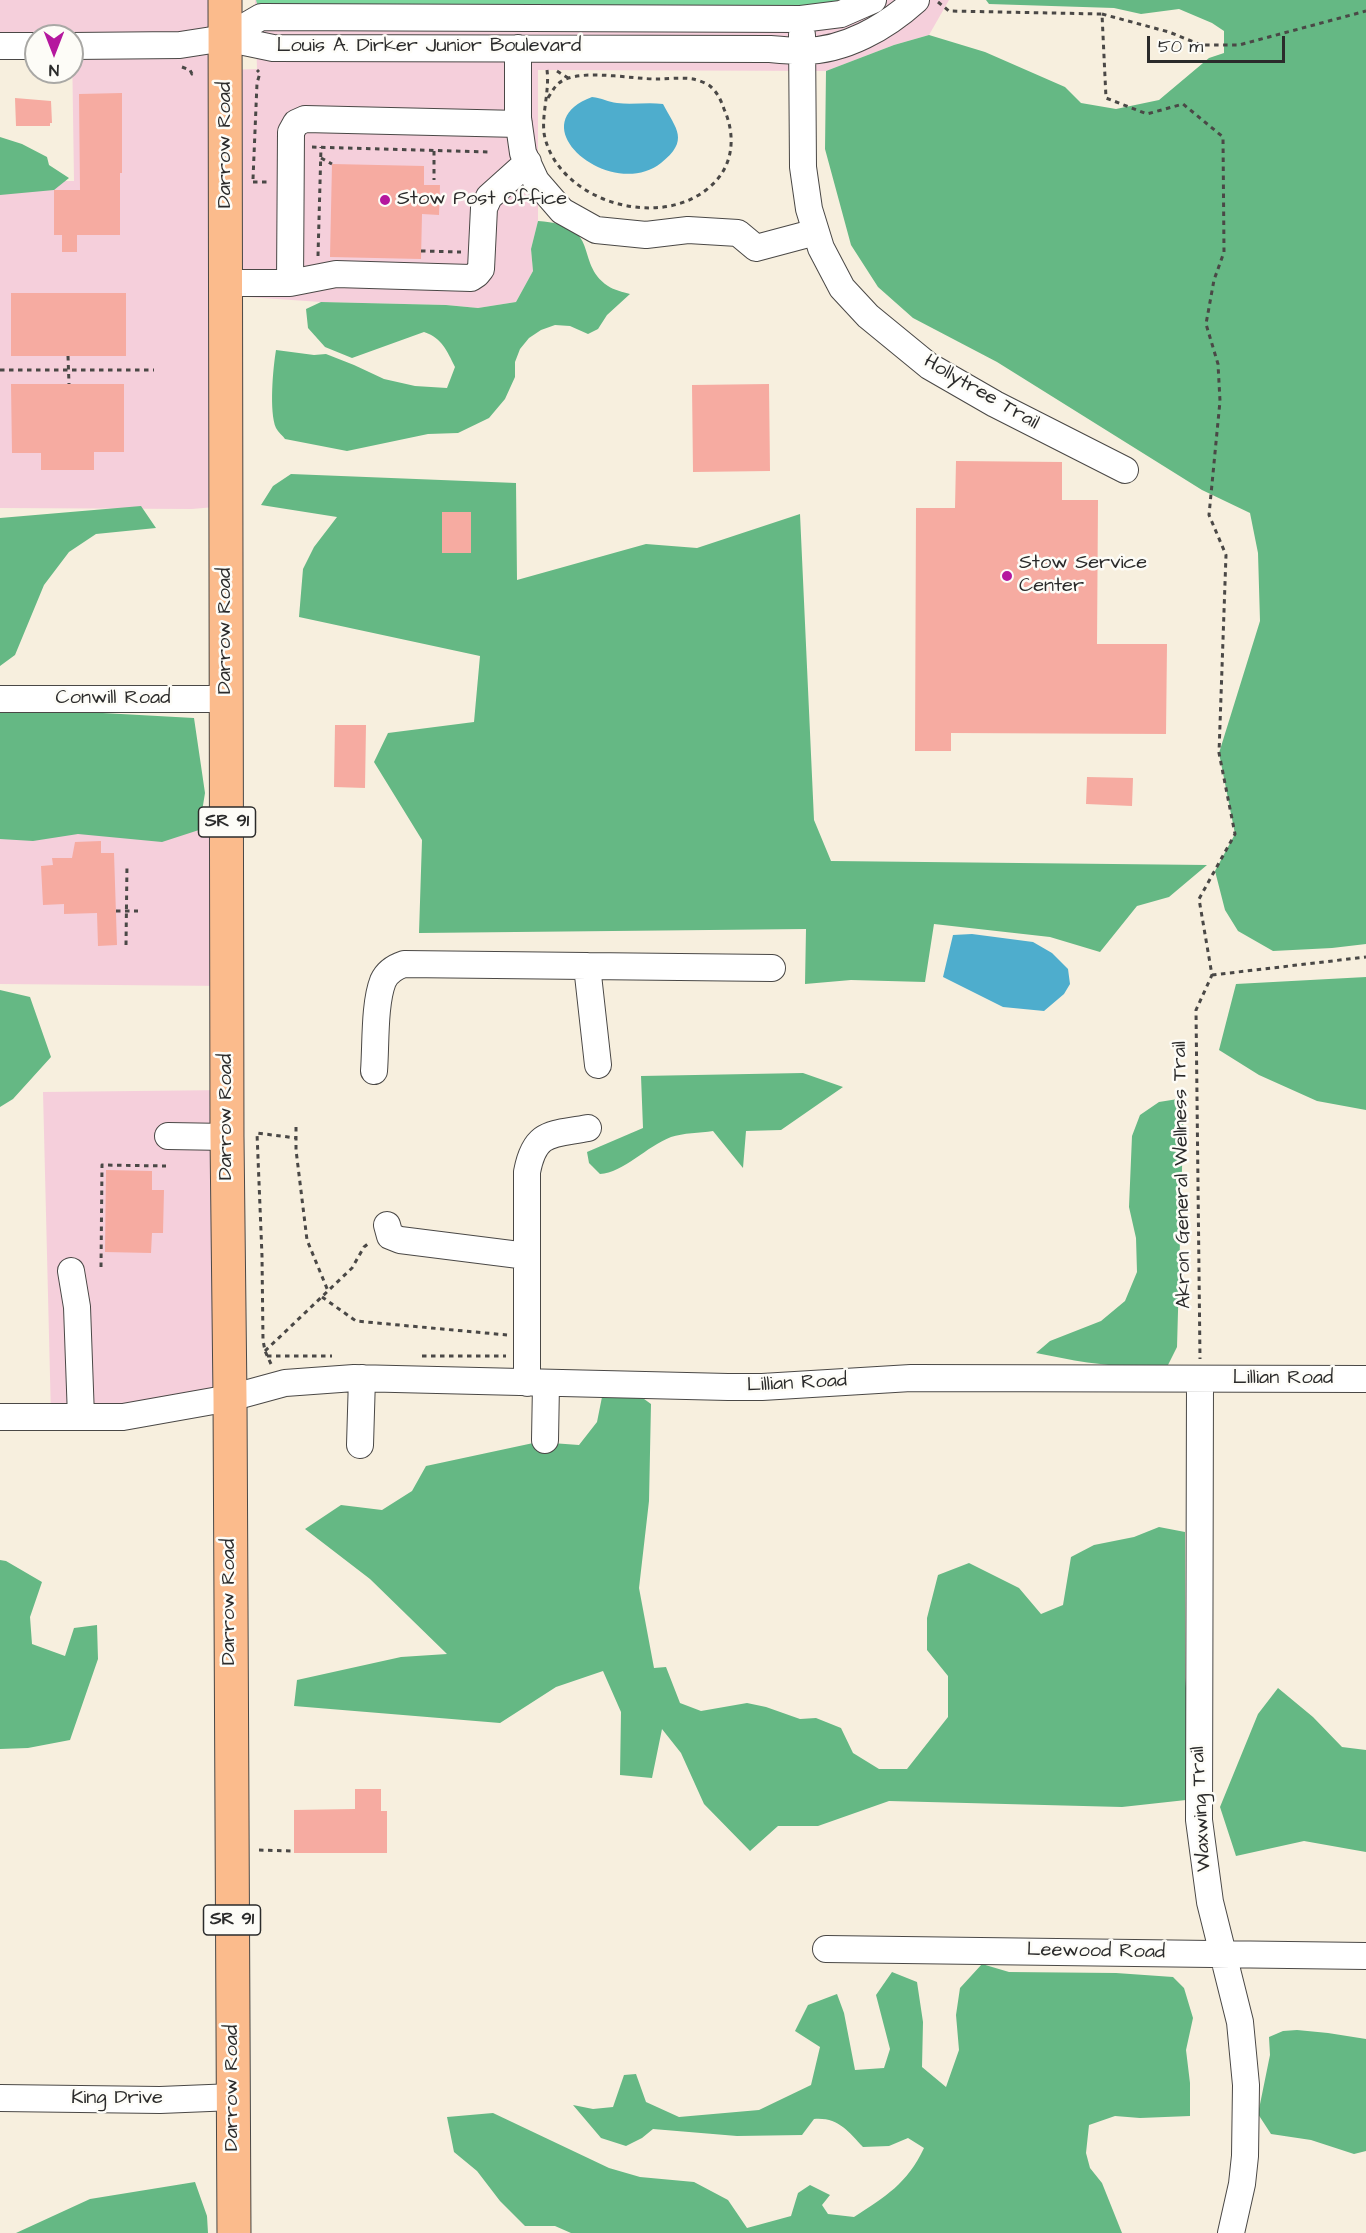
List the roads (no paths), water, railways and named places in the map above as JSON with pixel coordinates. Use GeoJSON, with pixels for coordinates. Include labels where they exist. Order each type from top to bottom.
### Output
{"type":"FeatureCollection","features":[{"type":"Feature","properties":{"kind":"main road","name":"Darrow Road"},"geometry":{"type":"LineString","coordinates":[[225,0],[227,1137],[234,2233]]}},
{"type":"Feature","properties":{"kind":"street","name":"Louis A. Dirker Junior Boulevard"},"geometry":{"type":"LineString","coordinates":[[225,38],[261,17],[530,9],[801,19],[841,14],[873,0]]}},
{"type":"Feature","properties":{"kind":"street","name":"Louis A. Dirker Junior Boulevard"},"geometry":{"type":"LineString","coordinates":[[225,38],[273,48],[803,51],[850,43],[895,17],[916,0]]}},
{"type":"Feature","properties":{"kind":"street","name":"Hollytree Trail"},"geometry":{"type":"LineString","coordinates":[[801,19],[802,166],[808,208],[821,248],[842,288],[868,316],[929,366],[995,404],[1125,470]]}},
{"type":"Feature","properties":{"kind":"street"},"geometry":{"type":"LineString","coordinates":[[84,46],[180,45],[225,38]]}},
{"type":"Feature","properties":{"kind":"street"},"geometry":{"type":"LineString","coordinates":[[0,46],[24,46]]}},
{"type":"Feature","properties":{"kind":"street"},"geometry":{"type":"LineString","coordinates":[[518,48],[519,124],[524,153],[536,181],[562,211],[596,230],[646,235],[688,230],[738,233],[756,248],[816,232]]}},
{"type":"Feature","properties":{"kind":"street"},"geometry":{"type":"LineString","coordinates":[[290,283],[291,132],[296,123],[305,119],[519,124]]}},
{"type":"Feature","properties":{"kind":"street"},"geometry":{"type":"LineString","coordinates":[[226,283],[290,283],[336,274],[471,278],[481,269],[484,208],[489,197],[528,162]]}},
{"type":"Feature","properties":{"kind":"street","name":"Conwill Road"},"geometry":{"type":"LineString","coordinates":[[0,699],[227,699]]}},
{"type":"Feature","properties":{"kind":"street"},"geometry":{"type":"LineString","coordinates":[[374,1071],[379,998],[384,980],[394,968],[404,964],[772,969]]}},
{"type":"Feature","properties":{"kind":"street"},"geometry":{"type":"LineString","coordinates":[[587,966],[598,1065]]}},
{"type":"Feature","properties":{"kind":"street"},"geometry":{"type":"LineString","coordinates":[[545,1440],[537,1383],[527,1339],[527,1172],[530,1155],[537,1143],[550,1136],[588,1128]]}},
{"type":"Feature","properties":{"kind":"street"},"geometry":{"type":"LineString","coordinates":[[168,1136],[227,1137]]}},
{"type":"Feature","properties":{"kind":"street"},"geometry":{"type":"LineString","coordinates":[[389,1231],[399,1240],[527,1256]]}},
{"type":"Feature","properties":{"kind":"street"},"geometry":{"type":"LineString","coordinates":[[71,1271],[77,1307],[81,1417]]}},
{"type":"Feature","properties":{"kind":"street"},"geometry":{"type":"LineString","coordinates":[[360,1445],[362,1378]]}},
{"type":"Feature","properties":{"kind":"street","name":"Lillian Road"},"geometry":{"type":"LineString","coordinates":[[0,1417],[123,1417],[230,1398],[285,1383],[362,1378],[762,1387],[911,1378],[1366,1379]]}},
{"type":"Feature","properties":{"kind":"street","name":"Waxwing Trail"},"geometry":{"type":"LineString","coordinates":[[1200,1379],[1199,1820],[1208,1890],[1240,2022],[1246,2085],[1245,2156],[1242,2184],[1231,2233]]}},
{"type":"Feature","properties":{"kind":"street","name":"Leewood Road"},"geometry":{"type":"LineString","coordinates":[[826,1949],[1366,1956]]}},
{"type":"Feature","properties":{"kind":"street","name":"King Drive"},"geometry":{"type":"LineString","coordinates":[[0,2098],[160,2100],[234,2097]]}},
{"type":"Feature","properties":{"kind":"water"},"geometry":{"type":"Polygon","coordinates":[[[592,97],[617,103],[663,104],[678,134],[675,148],[661,163],[641,173],[619,173],[597,167],[580,155],[568,140],[564,125],[571,109],[592,97]]]}},
{"type":"Feature","properties":{"kind":"water"},"geometry":{"type":"Polygon","coordinates":[[[972,934],[1033,942],[1052,953],[1068,969],[1070,984],[1064,994],[1044,1011],[1003,1007],[943,977],[953,935],[972,934]]]}},
{"type":"Feature","properties":{"kind":"place","name":"Stow Post Office"},"geometry":{"type":"Point","coordinates":[385,200]}},
{"type":"Feature","properties":{"kind":"place","name":"Stow Service Center"},"geometry":{"type":"Point","coordinates":[1007,576]}}]}
